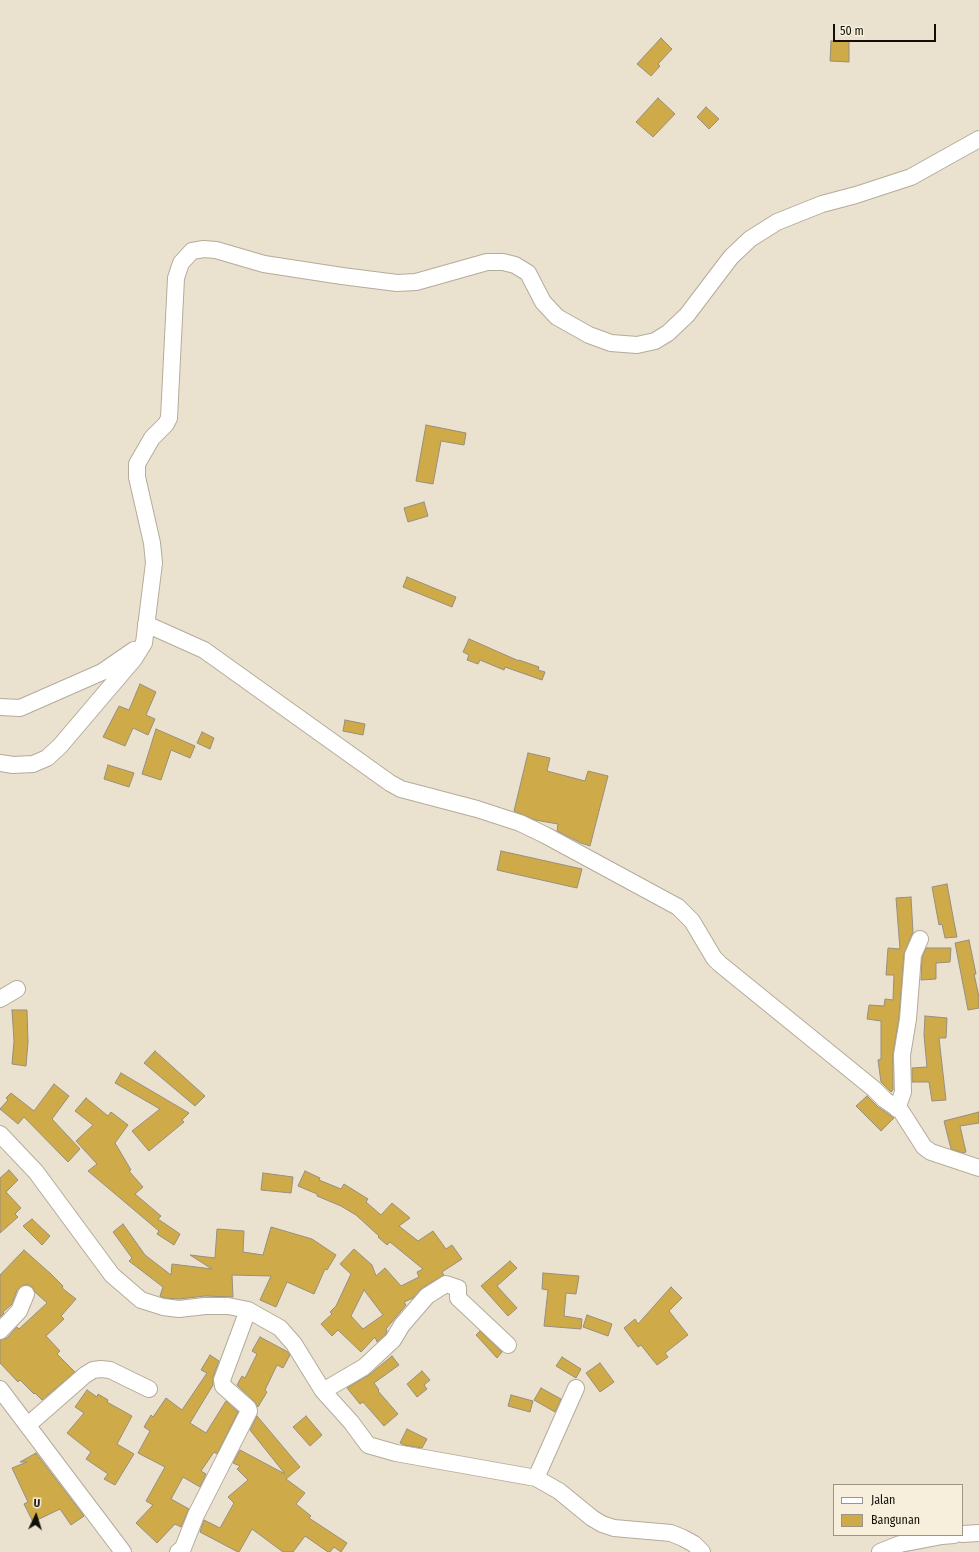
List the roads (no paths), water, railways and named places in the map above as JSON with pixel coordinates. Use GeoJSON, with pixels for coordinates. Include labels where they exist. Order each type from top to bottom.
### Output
{"type":"FeatureCollection","features":[{"type":"Feature","properties":{"kind":"street"},"geometry":{"type":"LineString","coordinates":[[0,763],[13,765],[33,764],[47,758],[60,746],[134,659],[144,643],[154,563],[152,542],[137,477],[137,464],[152,438],[166,424],[169,418],[176,278],[181,264],[192,251],[204,249],[216,250],[264,264],[397,283],[416,282],[487,262],[503,262],[515,265],[528,273],[543,302],[557,317],[589,335],[611,343],[637,344],[655,341],[668,333],[687,315],[736,253],[750,239],[777,222],[822,204],[856,195],[911,176],[979,139]]}},
{"type":"Feature","properties":{"kind":"street"},"geometry":{"type":"LineString","coordinates":[[146,624],[204,650],[390,783],[401,789],[520,823],[678,907],[692,921],[714,958],[720,964],[901,1111],[924,1147],[931,1152],[979,1168]]}},
{"type":"Feature","properties":{"kind":"street"},"geometry":{"type":"LineString","coordinates":[[0,718],[102,672],[144,643]]}},
{"type":"Feature","properties":{"kind":"street"},"geometry":{"type":"LineString","coordinates":[[0,707],[20,708]]}},
{"type":"Feature","properties":{"kind":"street"},"geometry":{"type":"LineString","coordinates":[[897,1109],[903,1092],[902,1056],[908,1019],[913,955],[920,939]]}},
{"type":"Feature","properties":{"kind":"street"},"geometry":{"type":"LineString","coordinates":[[0,999],[17,989]]}},
{"type":"Feature","properties":{"kind":"street"},"geometry":{"type":"LineString","coordinates":[[0,1134],[36,1172],[112,1275],[141,1300],[163,1307],[179,1309],[205,1306],[228,1306],[248,1310],[280,1328],[294,1344],[323,1391],[351,1422],[368,1445],[396,1454],[536,1478],[559,1491],[592,1518],[602,1524],[614,1528],[671,1533],[689,1541],[702,1552]]}},
{"type":"Feature","properties":{"kind":"street"},"geometry":{"type":"LineString","coordinates":[[323,1391],[364,1367],[393,1340],[402,1325],[427,1296],[446,1284],[458,1288],[458,1298],[508,1345]]}},
{"type":"Feature","properties":{"kind":"street"},"geometry":{"type":"LineString","coordinates":[[0,1331],[19,1311],[26,1294]]}},
{"type":"Feature","properties":{"kind":"street"},"geometry":{"type":"LineString","coordinates":[[178,1552],[183,1548],[196,1515],[248,1411],[248,1408],[223,1386],[222,1380],[248,1310]]}},
{"type":"Feature","properties":{"kind":"street"},"geometry":{"type":"LineString","coordinates":[[28,1425],[85,1375],[93,1370],[110,1370],[149,1389]]}},
{"type":"Feature","properties":{"kind":"street"},"geometry":{"type":"LineString","coordinates":[[0,1388],[123,1552]]}},
{"type":"Feature","properties":{"kind":"street"},"geometry":{"type":"LineString","coordinates":[[536,1478],[576,1388]]}},
{"type":"Feature","properties":{"kind":"street"},"geometry":{"type":"LineString","coordinates":[[963,1534],[979,1533]]}},
{"type":"Feature","properties":{"kind":"street"},"geometry":{"type":"LineString","coordinates":[[880,1552],[900,1544],[942,1536]]}}]}
